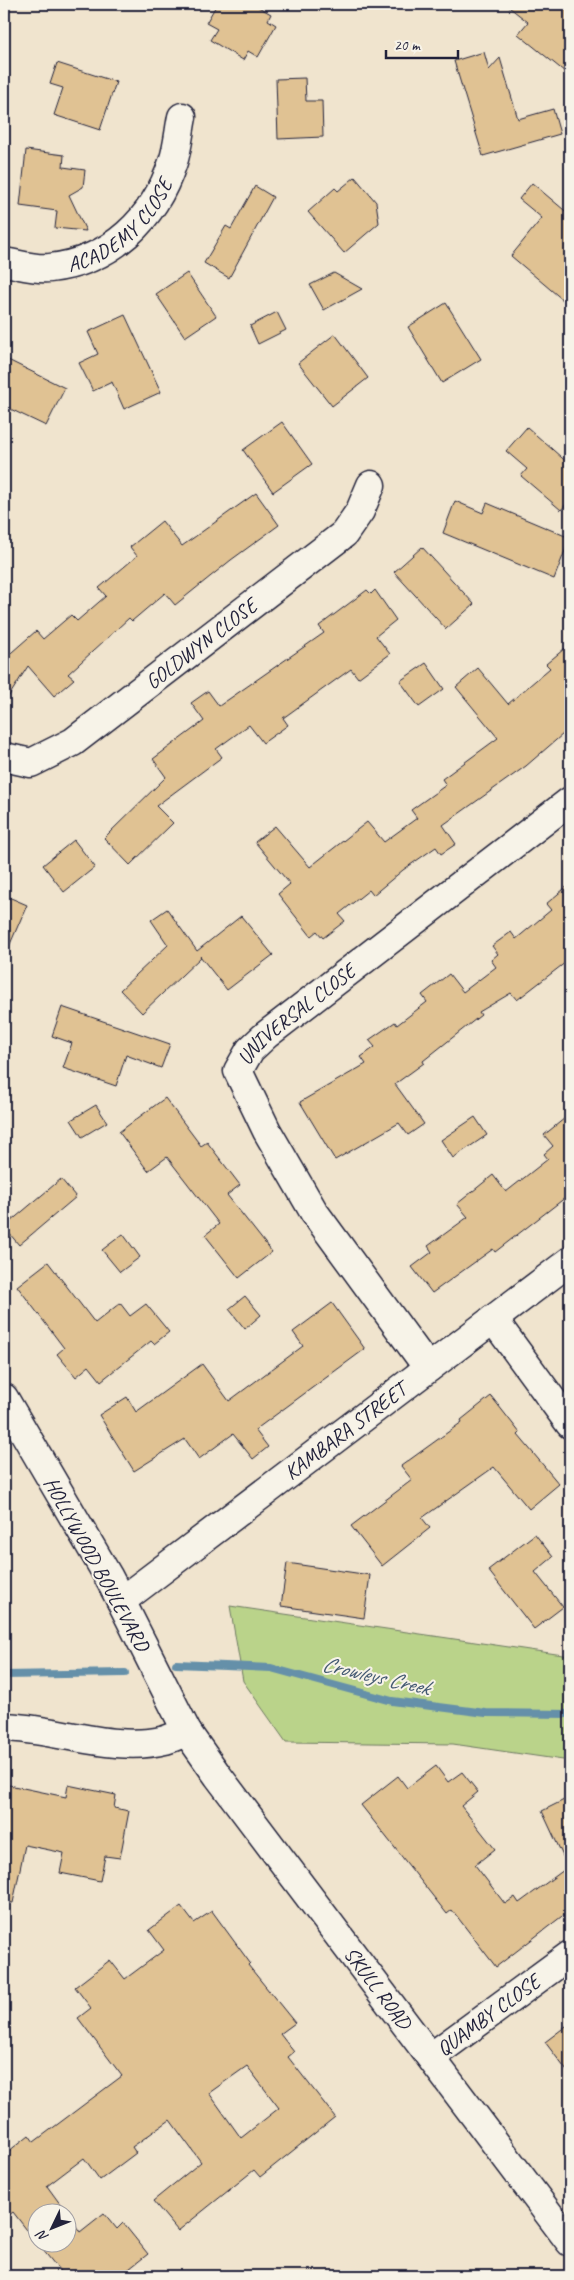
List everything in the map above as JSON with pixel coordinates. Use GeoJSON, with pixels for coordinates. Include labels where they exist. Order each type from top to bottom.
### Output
{"type":"FeatureCollection","features":[{"type":"Feature","properties":{"kind":"street","name":"ACADEMY CLOSE"},"geometry":{"type":"LineString","coordinates":[[4,262],[48,269],[78,263],[108,250],[141,223],[161,192],[174,161],[182,117]]}},
{"type":"Feature","properties":{"kind":"street","name":"GOLDWYN CLOSE"},"geometry":{"type":"LineString","coordinates":[[4,757],[30,763],[73,742],[344,534],[360,511],[371,485]]}},
{"type":"Feature","properties":{"kind":"street","name":"UNIVERSAL CLOSE"},"geometry":{"type":"LineString","coordinates":[[428,1368],[309,1204],[267,1131],[238,1070],[250,1050],[266,1035],[570,801]]}},
{"type":"Feature","properties":{"kind":"street","name":"KAMBARA STREET"},"geometry":{"type":"LineString","coordinates":[[121,1601],[570,1261]]}},
{"type":"Feature","properties":{"kind":"street"},"geometry":{"type":"LineString","coordinates":[[493,1319],[570,1424]]}},
{"type":"Feature","properties":{"kind":"street","name":"HOLLYWOOD BOULEVARD"},"geometry":{"type":"LineString","coordinates":[[4,1398],[108,1576],[187,1732]]}},
{"type":"Feature","properties":{"kind":"street"},"geometry":{"type":"LineString","coordinates":[[4,1727],[123,1742],[165,1740],[187,1732]]}},
{"type":"Feature","properties":{"kind":"street","name":"SKULL ROAD"},"geometry":{"type":"LineString","coordinates":[[187,1732],[240,1807],[570,2242]]}},
{"type":"Feature","properties":{"kind":"street","name":"QUAMBY CLOSE"},"geometry":{"type":"LineString","coordinates":[[431,2057],[570,1955]]}},
{"type":"Feature","properties":{"kind":"green space"},"geometry":{"type":"Polygon","coordinates":[[[230,1606],[570,1656],[570,1761],[453,1744],[286,1742],[243,1681],[230,1606]]]}},
{"type":"Feature","properties":{"kind":"building"},"geometry":{"type":"Polygon","coordinates":[[[217,4],[253,4],[271,14],[268,20],[276,25],[258,57],[248,51],[243,60],[210,40],[217,29],[206,23],[217,4]]]}},
{"type":"Feature","properties":{"kind":"building"},"geometry":{"type":"Polygon","coordinates":[[[505,4],[570,4],[570,76],[518,34],[528,22],[505,4]]]}},
{"type":"Feature","properties":{"kind":"building"},"geometry":{"type":"Polygon","coordinates":[[[484,52],[489,70],[500,58],[518,119],[553,109],[560,134],[483,156],[454,61],[484,52]]]}},
{"type":"Feature","properties":{"kind":"building"},"geometry":{"type":"Polygon","coordinates":[[[57,63],[116,82],[100,130],[54,115],[63,88],[50,84],[57,63]]]}},
{"type":"Feature","properties":{"kind":"building"},"geometry":{"type":"Polygon","coordinates":[[[305,78],[306,101],[322,101],[323,137],[278,139],[276,79],[305,78]]]}},
{"type":"Feature","properties":{"kind":"building"},"geometry":{"type":"Polygon","coordinates":[[[26,150],[64,155],[63,167],[85,170],[83,187],[69,195],[86,231],[55,228],[57,211],[20,206],[26,150]]]}},
{"type":"Feature","properties":{"kind":"building"},"geometry":{"type":"Polygon","coordinates":[[[355,177],[376,202],[379,223],[344,253],[308,212],[335,188],[338,191],[355,177]]]}},
{"type":"Feature","properties":{"kind":"building"},"geometry":{"type":"Polygon","coordinates":[[[532,183],[570,215],[570,306],[511,256],[542,218],[519,199],[532,183]]]}},
{"type":"Feature","properties":{"kind":"building"},"geometry":{"type":"Polygon","coordinates":[[[255,186],[273,197],[229,278],[204,263],[226,226],[231,229],[255,186]]]}},
{"type":"Feature","properties":{"kind":"building"},"geometry":{"type":"Polygon","coordinates":[[[187,273],[216,316],[185,337],[156,294],[187,273]]]}},
{"type":"Feature","properties":{"kind":"building"},"geometry":{"type":"Polygon","coordinates":[[[334,273],[362,289],[324,310],[310,285],[334,273]]]}},
{"type":"Feature","properties":{"kind":"building"},"geometry":{"type":"Polygon","coordinates":[[[446,303],[481,359],[442,383],[408,327],[446,303]]]}},
{"type":"Feature","properties":{"kind":"building"},"geometry":{"type":"Polygon","coordinates":[[[277,312],[286,330],[258,344],[250,326],[277,312]]]}},
{"type":"Feature","properties":{"kind":"building"},"geometry":{"type":"Polygon","coordinates":[[[125,315],[161,392],[124,409],[112,382],[93,391],[79,363],[98,354],[88,332],[125,315]]]}},
{"type":"Feature","properties":{"kind":"building"},"geometry":{"type":"Polygon","coordinates":[[[335,334],[368,378],[332,406],[298,363],[335,334]]]}},
{"type":"Feature","properties":{"kind":"building"},"geometry":{"type":"Polygon","coordinates":[[[4,358],[65,388],[46,426],[4,406],[4,358]]]}},
{"type":"Feature","properties":{"kind":"building"},"geometry":{"type":"Polygon","coordinates":[[[282,422],[312,464],[273,492],[243,450],[282,422]]]}},
{"type":"Feature","properties":{"kind":"building"},"geometry":{"type":"Polygon","coordinates":[[[527,427],[570,465],[570,500],[561,510],[521,476],[527,469],[506,451],[527,427]]]}},
{"type":"Feature","properties":{"kind":"building"},"geometry":{"type":"Polygon","coordinates":[[[256,493],[279,525],[231,560],[175,605],[165,593],[132,621],[129,618],[68,674],[74,679],[54,696],[28,666],[4,704],[4,659],[36,631],[43,639],[71,615],[77,621],[106,596],[99,588],[137,556],[130,547],[162,521],[182,546],[256,493]]]}},
{"type":"Feature","properties":{"kind":"building"},"geometry":{"type":"Polygon","coordinates":[[[455,501],[483,513],[487,503],[570,538],[554,579],[443,533],[455,501]]]}},
{"type":"Feature","properties":{"kind":"building"},"geometry":{"type":"Polygon","coordinates":[[[422,547],[474,604],[446,629],[394,572],[422,547]]]}},
{"type":"Feature","properties":{"kind":"building"},"geometry":{"type":"Polygon","coordinates":[[[367,590],[371,594],[375,590],[396,620],[376,636],[390,654],[358,678],[351,669],[283,718],[288,725],[263,743],[249,725],[216,749],[222,757],[156,806],[173,823],[130,865],[104,838],[166,777],[153,759],[204,721],[191,703],[208,691],[219,706],[324,633],[319,626],[367,590]]]}},
{"type":"Feature","properties":{"kind":"building"},"geometry":{"type":"Polygon","coordinates":[[[570,644],[570,728],[526,766],[443,825],[456,844],[441,854],[436,847],[403,870],[373,895],[369,890],[339,914],[345,921],[323,938],[317,931],[311,936],[278,894],[290,884],[255,842],[275,826],[310,867],[367,822],[384,842],[417,818],[411,810],[446,785],[442,779],[498,738],[456,687],[478,668],[508,704],[550,668],[546,664],[570,644]]]}},
{"type":"Feature","properties":{"kind":"building"},"geometry":{"type":"Polygon","coordinates":[[[426,663],[444,689],[419,707],[400,681],[426,663]]]}},
{"type":"Feature","properties":{"kind":"building"},"geometry":{"type":"Polygon","coordinates":[[[74,840],[95,867],[64,892],[43,865],[74,840]]]}},
{"type":"Feature","properties":{"kind":"building"},"geometry":{"type":"Polygon","coordinates":[[[570,884],[570,959],[517,1000],[511,993],[479,1012],[481,1015],[423,1061],[424,1063],[395,1084],[424,1124],[408,1135],[399,1123],[335,1160],[300,1102],[366,1064],[361,1057],[375,1047],[369,1040],[395,1022],[397,1025],[427,1002],[422,995],[449,974],[463,992],[496,967],[491,960],[498,954],[492,946],[511,932],[516,939],[551,910],[546,904],[570,884]]]}},
{"type":"Feature","properties":{"kind":"building"},"geometry":{"type":"Polygon","coordinates":[[[4,895],[27,905],[4,958],[4,895]]]}},
{"type":"Feature","properties":{"kind":"building"},"geometry":{"type":"Polygon","coordinates":[[[167,909],[197,951],[241,916],[273,955],[227,990],[201,957],[142,1013],[120,990],[168,945],[151,920],[167,909]]]}},
{"type":"Feature","properties":{"kind":"building"},"geometry":{"type":"Polygon","coordinates":[[[62,1007],[170,1044],[161,1068],[126,1055],[116,1086],[63,1068],[72,1043],[52,1036],[62,1007]]]}},
{"type":"Feature","properties":{"kind":"building"},"geometry":{"type":"Polygon","coordinates":[[[165,1098],[201,1146],[207,1142],[240,1185],[227,1195],[272,1252],[239,1278],[205,1235],[219,1224],[167,1157],[148,1171],[119,1132],[165,1098]]]}},
{"type":"Feature","properties":{"kind":"building"},"geometry":{"type":"Polygon","coordinates":[[[96,1105],[107,1122],[82,1137],[71,1120],[96,1105]]]}},
{"type":"Feature","properties":{"kind":"building"},"geometry":{"type":"Polygon","coordinates":[[[570,1114],[570,1194],[495,1252],[493,1249],[432,1293],[412,1267],[432,1252],[428,1246],[468,1217],[457,1204],[493,1175],[506,1192],[548,1159],[544,1154],[553,1146],[544,1135],[570,1114]]]}},
{"type":"Feature","properties":{"kind":"building"},"geometry":{"type":"Polygon","coordinates":[[[475,1117],[487,1135],[453,1158],[441,1140],[475,1117]]]}},
{"type":"Feature","properties":{"kind":"building"},"geometry":{"type":"Polygon","coordinates":[[[61,1179],[76,1197],[19,1245],[4,1227],[61,1179]]]}},
{"type":"Feature","properties":{"kind":"building"},"geometry":{"type":"Polygon","coordinates":[[[123,1234],[140,1257],[120,1272],[102,1250],[123,1234]]]}},
{"type":"Feature","properties":{"kind":"building"},"geometry":{"type":"Polygon","coordinates":[[[48,1262],[95,1323],[120,1303],[130,1316],[146,1304],[169,1332],[154,1344],[151,1341],[101,1381],[89,1366],[76,1377],[57,1354],[64,1348],[17,1286],[48,1262]]]}},
{"type":"Feature","properties":{"kind":"building"},"geometry":{"type":"Polygon","coordinates":[[[245,1296],[261,1315],[245,1329],[229,1309],[245,1296]]]}},
{"type":"Feature","properties":{"kind":"building"},"geometry":{"type":"Polygon","coordinates":[[[332,1303],[365,1349],[255,1430],[268,1447],[253,1459],[233,1434],[199,1459],[185,1439],[134,1471],[99,1415],[127,1397],[136,1412],[202,1364],[229,1401],[303,1346],[293,1332],[332,1303]]]}},
{"type":"Feature","properties":{"kind":"building"},"geometry":{"type":"Polygon","coordinates":[[[491,1396],[520,1433],[518,1435],[559,1484],[529,1509],[494,1467],[422,1518],[430,1528],[382,1566],[351,1526],[412,1480],[401,1466],[462,1422],[461,1420],[491,1396]]]}},
{"type":"Feature","properties":{"kind":"building"},"geometry":{"type":"Polygon","coordinates":[[[535,1534],[553,1557],[535,1572],[563,1607],[534,1629],[488,1570],[535,1534]]]}},
{"type":"Feature","properties":{"kind":"building"},"geometry":{"type":"Polygon","coordinates":[[[287,1563],[370,1575],[364,1618],[281,1606],[287,1563]]]}},
{"type":"Feature","properties":{"kind":"building"},"geometry":{"type":"Polygon","coordinates":[[[436,1766],[448,1782],[462,1772],[478,1792],[461,1806],[495,1849],[475,1865],[505,1904],[515,1897],[519,1903],[568,1867],[542,1811],[570,1797],[570,1910],[496,1967],[452,1910],[447,1914],[361,1805],[398,1776],[407,1788],[436,1766]]]}},
{"type":"Feature","properties":{"kind":"building"},"geometry":{"type":"Polygon","coordinates":[[[4,1784],[66,1797],[68,1785],[116,1795],[114,1808],[129,1811],[120,1858],[105,1856],[100,1881],[60,1873],[64,1853],[25,1845],[13,1903],[4,1902],[4,1784]]]}},
{"type":"Feature","properties":{"kind":"building"},"geometry":{"type":"Polygon","coordinates":[[[181,1906],[194,1923],[212,1911],[250,1963],[248,1965],[295,2023],[280,2034],[294,2052],[288,2057],[335,2117],[260,2177],[254,2170],[178,2231],[153,2201],[201,2162],[170,2120],[132,2147],[136,2153],[100,2180],[84,2158],[47,2186],[59,2202],[28,2202],[28,2231],[13,2212],[4,2219],[4,2155],[29,2135],[34,2142],[122,2076],[78,2018],[91,2008],[75,1987],[110,1960],[125,1979],[164,1950],[149,1930],[181,1906]],[[247,2066],[209,2093],[241,2138],[279,2108],[247,2066]]]}},
{"type":"Feature","properties":{"kind":"building"},"geometry":{"type":"Polygon","coordinates":[[[570,2023],[570,2075],[545,2042],[570,2023]]]}},
{"type":"Feature","properties":{"kind":"building"},"geometry":{"type":"Polygon","coordinates":[[[104,2213],[117,2229],[123,2223],[148,2254],[120,2276],[64,2276],[45,2252],[78,2252],[78,2229],[80,2232],[104,2213]]]}},
{"type":"Feature","properties":{"kind":"waterway","name":"Crowleys Creek"},"geometry":{"type":"LineString","coordinates":[[176,1664],[271,1668],[392,1701],[486,1713],[570,1714]]}},
{"type":"Feature","properties":{"kind":"waterway","name":"Crowleys Creek"},"geometry":{"type":"LineString","coordinates":[[4,1675],[125,1673]]}}]}
